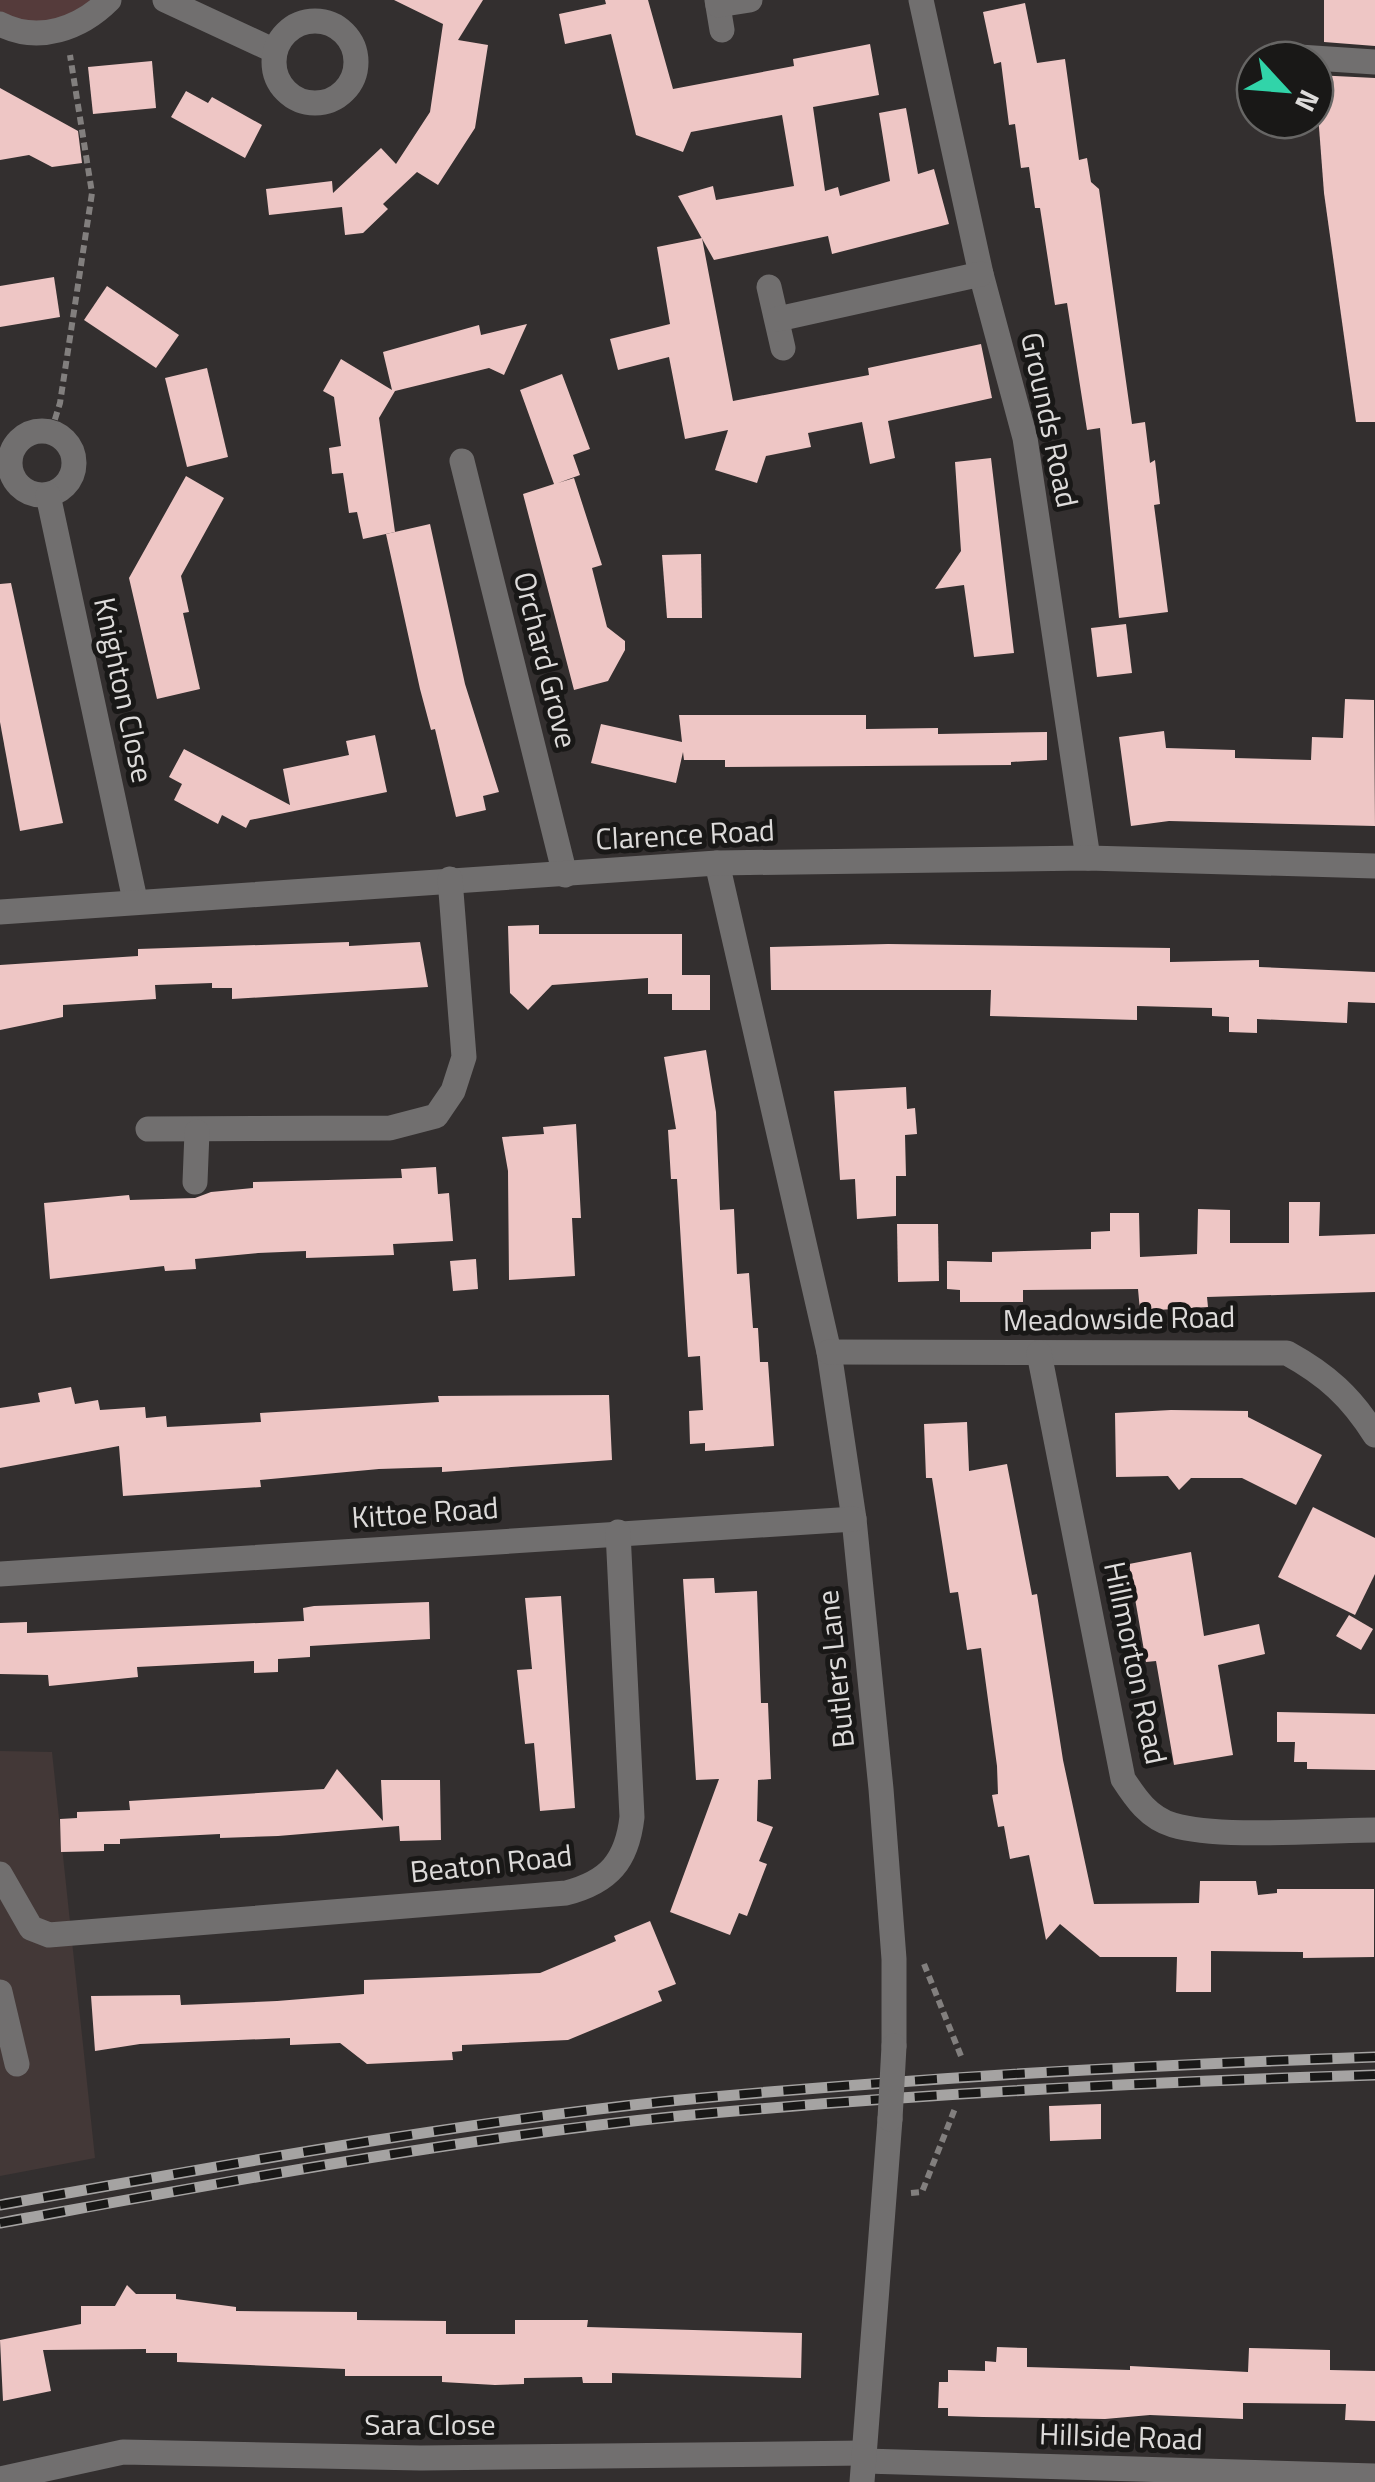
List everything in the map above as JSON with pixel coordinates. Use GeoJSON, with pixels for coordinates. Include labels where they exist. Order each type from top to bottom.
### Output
{"type":"FeatureCollection","features":[{"type":"Feature","properties":{"kind":"street"},"geometry":{"type":"LineString","coordinates":[[0,24],[34,33],[66,28],[90,19],[110,0]]}},
{"type":"Feature","properties":{"kind":"street"},"geometry":{"type":"LineString","coordinates":[[165,0],[275,51]]}},
{"type":"Feature","properties":{"kind":"street"},"geometry":{"type":"LineString","coordinates":[[719,12],[750,0]]}},
{"type":"Feature","properties":{"kind":"street","name":"Grounds Road"},"geometry":{"type":"LineString","coordinates":[[921,0],[981,274],[1026,438],[1088,858]]}},
{"type":"Feature","properties":{"kind":"street"},"geometry":{"type":"LineString","coordinates":[[1335,59],[1375,62]]}},
{"type":"Feature","properties":{"kind":"street"},"geometry":{"type":"LineString","coordinates":[[778,319],[981,274]]}},
{"type":"Feature","properties":{"kind":"street"},"geometry":{"type":"LineString","coordinates":[[769,286],[783,348]]}},
{"type":"Feature","properties":{"kind":"street"},"geometry":{"type":"LineString","coordinates":[[51,432],[66,441],[73,456],[72,473],[63,487],[48,494],[25,490],[11,472],[12,450],[28,434],[51,432]]}},
{"type":"Feature","properties":{"kind":"street","name":"Orchard Grove"},"geometry":{"type":"LineString","coordinates":[[462,460],[565,875]]}},
{"type":"Feature","properties":{"kind":"street","name":"Knighton Close"},"geometry":{"type":"LineString","coordinates":[[48,494],[136,900]]}},
{"type":"Feature","properties":{"kind":"street","name":"Clarence Road"},"geometry":{"type":"LineString","coordinates":[[0,912],[717,863],[1088,858],[1375,866]]}},
{"type":"Feature","properties":{"kind":"street","name":"Butlers Lane"},"geometry":{"type":"LineString","coordinates":[[717,863],[829,1352],[854,1520],[881,1788],[894,1959],[894,2046],[864,2465]]}},
{"type":"Feature","properties":{"kind":"street"},"geometry":{"type":"LineString","coordinates":[[148,1129],[197,1132],[390,1128],[436,1116],[454,1091],[464,1057],[450,879]]}},
{"type":"Feature","properties":{"kind":"street"},"geometry":{"type":"LineString","coordinates":[[196,1182],[197,1132]]}},
{"type":"Feature","properties":{"kind":"street","name":"Meadowside Road"},"geometry":{"type":"LineString","coordinates":[[829,1352],[1287,1353],[1326,1374],[1354,1402],[1375,1435]]}},
{"type":"Feature","properties":{"kind":"street","name":"Hillmorton Road"},"geometry":{"type":"LineString","coordinates":[[1039,1353],[1123,1779],[1139,1804],[1171,1825],[1202,1830],[1375,1830]]}},
{"type":"Feature","properties":{"kind":"street","name":"Kittoe Road"},"geometry":{"type":"LineString","coordinates":[[0,1574],[854,1520]]}},
{"type":"Feature","properties":{"kind":"street","name":"Beaton Road"},"geometry":{"type":"LineString","coordinates":[[3,1887],[31,1928],[49,1935],[566,1893],[592,1887],[612,1874],[624,1855],[632,1817],[618,1532]]}},
{"type":"Feature","properties":{"kind":"street"},"geometry":{"type":"LineString","coordinates":[[0,1992],[16,2064]]}},
{"type":"Feature","properties":{"kind":"street","name":"Sara Close"},"geometry":{"type":"LineString","coordinates":[[0,2479],[123,2452],[864,2465]]}},
{"type":"Feature","properties":{"kind":"street","name":"Hillside Road"},"geometry":{"type":"LineString","coordinates":[[864,2465],[1375,2476]]}},
{"type":"Feature","properties":{"kind":"path"},"geometry":{"type":"LineString","coordinates":[[51,432],[60,403],[92,193],[66,28]]}},
{"type":"Feature","properties":{"kind":"path"},"geometry":{"type":"LineString","coordinates":[[922,1960],[961,2056]]}},
{"type":"Feature","properties":{"kind":"path"},"geometry":{"type":"LineString","coordinates":[[922,2192],[956,2106]]}},
{"type":"Feature","properties":{"kind":"shaded area"},"geometry":{"type":"Polygon","coordinates":[[[0,0],[93,0],[69,16],[39,23],[0,14],[0,0]]]}},
{"type":"Feature","properties":{"kind":"shaded area"},"geometry":{"type":"Polygon","coordinates":[[[0,1751],[52,1752],[95,2158],[0,2176],[0,1751]]]}},
{"type":"Feature","properties":{"kind":"building"},"geometry":{"type":"Polygon","coordinates":[[[394,0],[483,0],[458,40],[488,45],[475,128],[438,185],[417,172],[383,204],[388,209],[363,233],[345,235],[342,207],[269,215],[266,189],[332,181],[333,193],[381,148],[396,164],[430,112],[443,24],[394,0]]]}},
{"type":"Feature","properties":{"kind":"building"},"geometry":{"type":"Polygon","coordinates":[[[605,0],[648,0],[673,89],[794,66],[793,59],[870,44],[879,95],[813,107],[825,191],[838,187],[840,196],[890,181],[879,113],[906,108],[918,174],[934,169],[949,224],[832,254],[828,236],[714,260],[678,196],[713,186],[716,200],[794,186],[782,115],[691,132],[683,152],[636,135],[611,34],[565,44],[559,14],[606,4],[605,0]]]}},
{"type":"Feature","properties":{"kind":"building"},"geometry":{"type":"Polygon","coordinates":[[[1324,0],[1375,0],[1375,46],[1324,40],[1324,0]]]}},
{"type":"Feature","properties":{"kind":"building"},"geometry":{"type":"Polygon","coordinates":[[[1025,3],[1037,63],[1065,59],[1079,160],[1087,158],[1091,182],[1099,189],[1132,424],[1145,422],[1150,463],[1155,460],[1160,504],[1154,505],[1168,612],[1119,618],[1100,428],[1087,430],[1067,303],[1055,305],[1040,208],[1035,208],[1029,167],[1021,168],[1015,124],[1009,125],[1001,62],[994,64],[983,12],[1025,3]]]}},
{"type":"Feature","properties":{"kind":"building"},"geometry":{"type":"Polygon","coordinates":[[[152,61],[156,108],[93,114],[88,67],[152,61]]]}},
{"type":"Feature","properties":{"kind":"building"},"geometry":{"type":"Polygon","coordinates":[[[1335,76],[1375,78],[1375,422],[1356,422],[1320,140],[1335,140],[1335,76]]]}},
{"type":"Feature","properties":{"kind":"building"},"geometry":{"type":"Polygon","coordinates":[[[0,88],[78,131],[82,163],[52,167],[29,155],[0,160],[0,88]]]}},
{"type":"Feature","properties":{"kind":"building"},"geometry":{"type":"Polygon","coordinates":[[[186,91],[208,103],[212,97],[262,125],[245,158],[171,117],[186,91]]]}},
{"type":"Feature","properties":{"kind":"building"},"geometry":{"type":"Polygon","coordinates":[[[702,238],[733,401],[869,375],[868,368],[981,344],[992,398],[888,421],[895,458],[870,464],[862,422],[808,433],[811,447],[766,456],[757,483],[715,470],[728,430],[685,439],[669,357],[618,370],[610,339],[670,324],[657,247],[702,238]]]}},
{"type":"Feature","properties":{"kind":"building"},"geometry":{"type":"Polygon","coordinates":[[[54,277],[60,317],[0,327],[0,286],[54,277]]]}},
{"type":"Feature","properties":{"kind":"building"},"geometry":{"type":"Polygon","coordinates":[[[107,286],[179,335],[156,368],[84,320],[107,286]]]}},
{"type":"Feature","properties":{"kind":"building"},"geometry":{"type":"Polygon","coordinates":[[[527,324],[504,375],[489,368],[395,391],[379,418],[395,532],[363,539],[357,512],[349,513],[343,473],[332,474],[329,448],[341,446],[334,397],[323,391],[341,359],[392,390],[383,352],[479,325],[481,335],[527,324]]]}},
{"type":"Feature","properties":{"kind":"building"},"geometry":{"type":"Polygon","coordinates":[[[207,368],[228,457],[187,467],[165,378],[207,368]]]}},
{"type":"Feature","properties":{"kind":"building"},"geometry":{"type":"Polygon","coordinates":[[[562,374],[590,449],[573,455],[580,475],[558,483],[574,478],[602,565],[592,568],[607,627],[625,641],[625,650],[608,681],[574,690],[523,494],[554,484],[520,390],[562,374]]]}},
{"type":"Feature","properties":{"kind":"building"},"geometry":{"type":"Polygon","coordinates":[[[991,458],[1014,653],[974,657],[964,585],[935,589],[961,551],[955,462],[991,458]]]}},
{"type":"Feature","properties":{"kind":"building"},"geometry":{"type":"Polygon","coordinates":[[[186,476],[224,498],[181,576],[189,612],[183,613],[200,689],[157,699],[129,578],[186,476]]]}},
{"type":"Feature","properties":{"kind":"building"},"geometry":{"type":"Polygon","coordinates":[[[430,524],[465,684],[499,792],[483,796],[486,810],[456,817],[435,729],[431,730],[420,689],[386,534],[430,524]]]}},
{"type":"Feature","properties":{"kind":"building"},"geometry":{"type":"Polygon","coordinates":[[[701,554],[702,618],[667,618],[662,555],[701,554]]]}},
{"type":"Feature","properties":{"kind":"building"},"geometry":{"type":"Polygon","coordinates":[[[11,583],[63,823],[20,831],[0,722],[0,584],[11,583]]]}},
{"type":"Feature","properties":{"kind":"building"},"geometry":{"type":"Polygon","coordinates":[[[1126,624],[1132,673],[1097,677],[1091,628],[1126,624]]]}},
{"type":"Feature","properties":{"kind":"building"},"geometry":{"type":"Polygon","coordinates":[[[1345,699],[1374,700],[1375,826],[1169,821],[1131,826],[1119,737],[1164,731],[1166,748],[1235,750],[1235,758],[1311,760],[1312,737],[1343,738],[1345,699]]]}},
{"type":"Feature","properties":{"kind":"building"},"geometry":{"type":"Polygon","coordinates":[[[679,715],[866,715],[866,729],[938,728],[938,734],[1047,732],[1047,760],[1011,765],[725,767],[725,760],[684,760],[683,752],[676,783],[591,763],[601,724],[682,742],[679,715]]]}},
{"type":"Feature","properties":{"kind":"building"},"geometry":{"type":"Polygon","coordinates":[[[375,735],[387,792],[250,820],[246,828],[222,815],[218,824],[174,800],[182,784],[169,777],[184,749],[290,805],[283,769],[349,755],[346,741],[375,735]]]}},
{"type":"Feature","properties":{"kind":"building"},"geometry":{"type":"Polygon","coordinates":[[[539,925],[539,934],[682,934],[682,975],[710,975],[710,1010],[672,1010],[672,994],[648,994],[648,978],[552,985],[528,1010],[510,993],[508,926],[539,925]]]}},
{"type":"Feature","properties":{"kind":"building"},"geometry":{"type":"Polygon","coordinates":[[[349,942],[349,946],[420,942],[428,987],[232,999],[232,988],[212,988],[212,983],[155,985],[156,999],[63,1005],[63,1017],[0,1030],[0,965],[138,956],[138,949],[349,942]]]}},
{"type":"Feature","properties":{"kind":"building"},"geometry":{"type":"Polygon","coordinates":[[[888,944],[1170,948],[1170,962],[1259,960],[1259,967],[1375,972],[1375,1003],[1348,1002],[1347,1023],[1257,1019],[1257,1033],[1229,1032],[1229,1017],[1212,1016],[1212,1008],[1137,1006],[1137,1020],[990,1016],[991,990],[771,990],[770,947],[888,944]]]}},
{"type":"Feature","properties":{"kind":"building"},"geometry":{"type":"Polygon","coordinates":[[[706,1050],[716,1112],[720,1210],[734,1209],[737,1274],[749,1273],[760,1362],[768,1362],[774,1446],[705,1451],[705,1443],[690,1444],[689,1411],[703,1410],[700,1356],[688,1357],[677,1179],[671,1179],[668,1130],[676,1129],[664,1057],[706,1050]]]}},
{"type":"Feature","properties":{"kind":"building"},"geometry":{"type":"Polygon","coordinates":[[[906,1087],[907,1109],[915,1108],[917,1134],[905,1135],[906,1176],[896,1176],[896,1216],[857,1219],[855,1179],[840,1180],[834,1091],[906,1087]]]}},
{"type":"Feature","properties":{"kind":"building"},"geometry":{"type":"Polygon","coordinates":[[[576,1124],[581,1218],[572,1218],[575,1276],[509,1280],[508,1171],[502,1137],[544,1134],[543,1127],[576,1124]]]}},
{"type":"Feature","properties":{"kind":"building"},"geometry":{"type":"Polygon","coordinates":[[[436,1167],[438,1194],[449,1193],[453,1241],[393,1244],[394,1255],[306,1258],[306,1251],[258,1253],[195,1259],[196,1269],[165,1271],[164,1266],[50,1279],[44,1203],[129,1195],[130,1200],[195,1198],[211,1192],[253,1188],[253,1182],[402,1178],[401,1169],[436,1167]]]}},
{"type":"Feature","properties":{"kind":"building"},"geometry":{"type":"Polygon","coordinates":[[[1289,1202],[1320,1202],[1319,1236],[1375,1234],[1375,1292],[1207,1297],[1208,1307],[1140,1311],[1138,1289],[1023,1290],[1023,1302],[960,1302],[960,1290],[947,1289],[947,1261],[992,1262],[992,1252],[1091,1249],[1091,1232],[1110,1231],[1110,1213],[1139,1213],[1140,1257],[1197,1254],[1198,1209],[1230,1210],[1230,1243],[1289,1243],[1289,1202]]]}},
{"type":"Feature","properties":{"kind":"building"},"geometry":{"type":"Polygon","coordinates":[[[897,1224],[938,1224],[939,1281],[898,1282],[897,1224]]]}},
{"type":"Feature","properties":{"kind":"building"},"geometry":{"type":"Polygon","coordinates":[[[476,1259],[478,1289],[453,1291],[450,1261],[476,1259]]]}},
{"type":"Feature","properties":{"kind":"building"},"geometry":{"type":"Polygon","coordinates":[[[71,1387],[75,1404],[98,1400],[100,1410],[145,1407],[146,1418],[166,1416],[167,1427],[261,1422],[260,1413],[439,1402],[438,1396],[609,1395],[612,1460],[442,1472],[442,1467],[379,1469],[260,1480],[261,1487],[123,1496],[119,1446],[0,1468],[0,1408],[40,1402],[38,1393],[71,1387]]]}},
{"type":"Feature","properties":{"kind":"building"},"geometry":{"type":"Polygon","coordinates":[[[1248,1411],[1248,1417],[1322,1455],[1296,1505],[1242,1478],[1191,1478],[1179,1490],[1168,1476],[1116,1477],[1115,1413],[1248,1411]]]}},
{"type":"Feature","properties":{"kind":"building"},"geometry":{"type":"Polygon","coordinates":[[[967,1422],[969,1471],[1007,1464],[1032,1595],[1037,1594],[1063,1760],[1094,1904],[1199,1903],[1200,1881],[1256,1881],[1258,1895],[1277,1893],[1277,1889],[1374,1889],[1374,1957],[1303,1958],[1303,1952],[1211,1951],[1211,1992],[1176,1992],[1177,1957],[1100,1957],[1060,1924],[1046,1940],[1029,1855],[1010,1859],[1004,1826],[998,1827],[992,1795],[998,1794],[997,1766],[981,1648],[967,1650],[958,1592],[950,1593],[932,1478],[926,1478],[924,1424],[967,1422]]]}},
{"type":"Feature","properties":{"kind":"building"},"geometry":{"type":"Polygon","coordinates":[[[1313,1507],[1375,1538],[1375,1574],[1355,1615],[1278,1577],[1313,1507]]]}},
{"type":"Feature","properties":{"kind":"building"},"geometry":{"type":"Polygon","coordinates":[[[1191,1552],[1204,1636],[1259,1624],[1265,1654],[1218,1665],[1233,1755],[1174,1765],[1156,1661],[1146,1662],[1129,1564],[1191,1552]]]}},
{"type":"Feature","properties":{"kind":"building"},"geometry":{"type":"Polygon","coordinates":[[[714,1578],[715,1593],[757,1591],[761,1703],[768,1703],[771,1779],[758,1780],[757,1821],[773,1827],[759,1861],[767,1864],[747,1916],[739,1913],[730,1935],[670,1912],[719,1779],[696,1780],[683,1579],[714,1578]]]}},
{"type":"Feature","properties":{"kind":"building"},"geometry":{"type":"Polygon","coordinates":[[[561,1596],[575,1808],[540,1811],[534,1743],[525,1744],[517,1670],[532,1669],[525,1598],[561,1596]]]}},
{"type":"Feature","properties":{"kind":"building"},"geometry":{"type":"Polygon","coordinates":[[[429,1602],[430,1639],[310,1646],[310,1657],[278,1659],[278,1672],[254,1673],[254,1661],[137,1667],[138,1677],[49,1686],[48,1675],[0,1674],[0,1623],[27,1622],[27,1633],[304,1621],[303,1608],[314,1606],[429,1602]]]}},
{"type":"Feature","properties":{"kind":"building"},"geometry":{"type":"Polygon","coordinates":[[[1349,1615],[1373,1629],[1361,1650],[1336,1636],[1349,1615]]]}},
{"type":"Feature","properties":{"kind":"building"},"geometry":{"type":"Polygon","coordinates":[[[1277,1712],[1375,1714],[1375,1770],[1307,1769],[1307,1762],[1294,1762],[1295,1742],[1277,1742],[1277,1712]]]}},
{"type":"Feature","properties":{"kind":"building"},"geometry":{"type":"Polygon","coordinates":[[[337,1769],[383,1821],[381,1780],[440,1780],[441,1840],[400,1841],[399,1826],[278,1836],[220,1838],[220,1834],[120,1839],[120,1844],[104,1844],[104,1851],[61,1852],[60,1819],[77,1818],[77,1812],[130,1810],[129,1801],[324,1789],[337,1769]]]}},
{"type":"Feature","properties":{"kind":"building"},"geometry":{"type":"Polygon","coordinates":[[[650,1921],[676,1984],[658,1991],[662,2001],[568,2040],[462,2045],[462,2051],[452,2052],[453,2060],[367,2064],[340,2043],[290,2045],[290,2038],[140,2044],[95,2051],[91,1996],[180,1995],[181,2005],[277,2001],[364,1994],[364,1980],[540,1973],[616,1941],[614,1936],[650,1921]]]}},
{"type":"Feature","properties":{"kind":"building"},"geometry":{"type":"Polygon","coordinates":[[[1101,2104],[1101,2139],[1050,2141],[1049,2106],[1101,2104]]]}},
{"type":"Feature","properties":{"kind":"building"},"geometry":{"type":"Polygon","coordinates":[[[127,2285],[136,2294],[176,2294],[176,2299],[236,2307],[236,2311],[357,2312],[357,2320],[446,2321],[446,2334],[515,2334],[515,2320],[588,2320],[587,2327],[802,2333],[801,2378],[612,2373],[612,2383],[583,2383],[582,2377],[524,2378],[524,2384],[495,2385],[442,2382],[442,2376],[345,2376],[345,2369],[177,2362],[177,2353],[146,2353],[146,2349],[43,2350],[51,2391],[3,2401],[0,2340],[81,2324],[81,2306],[115,2306],[127,2285]]]}},
{"type":"Feature","properties":{"kind":"building"},"geometry":{"type":"Polygon","coordinates":[[[997,2347],[1027,2348],[1027,2367],[1130,2370],[1130,2366],[1248,2372],[1249,2348],[1330,2350],[1330,2370],[1375,2371],[1375,2421],[1345,2420],[1346,2404],[1243,2403],[1243,2419],[1150,2415],[1105,2419],[948,2416],[948,2408],[938,2408],[939,2382],[948,2382],[948,2370],[985,2371],[985,2361],[996,2362],[997,2347]]]}},
{"type":"Feature","properties":{"kind":"railway"},"geometry":{"type":"LineString","coordinates":[[0,2205],[254,2160],[595,2109],[1028,2073],[1375,2057]]}},
{"type":"Feature","properties":{"kind":"railway"},"geometry":{"type":"LineString","coordinates":[[0,2223],[424,2149],[680,2116],[1028,2090],[1375,2075]]}}]}
